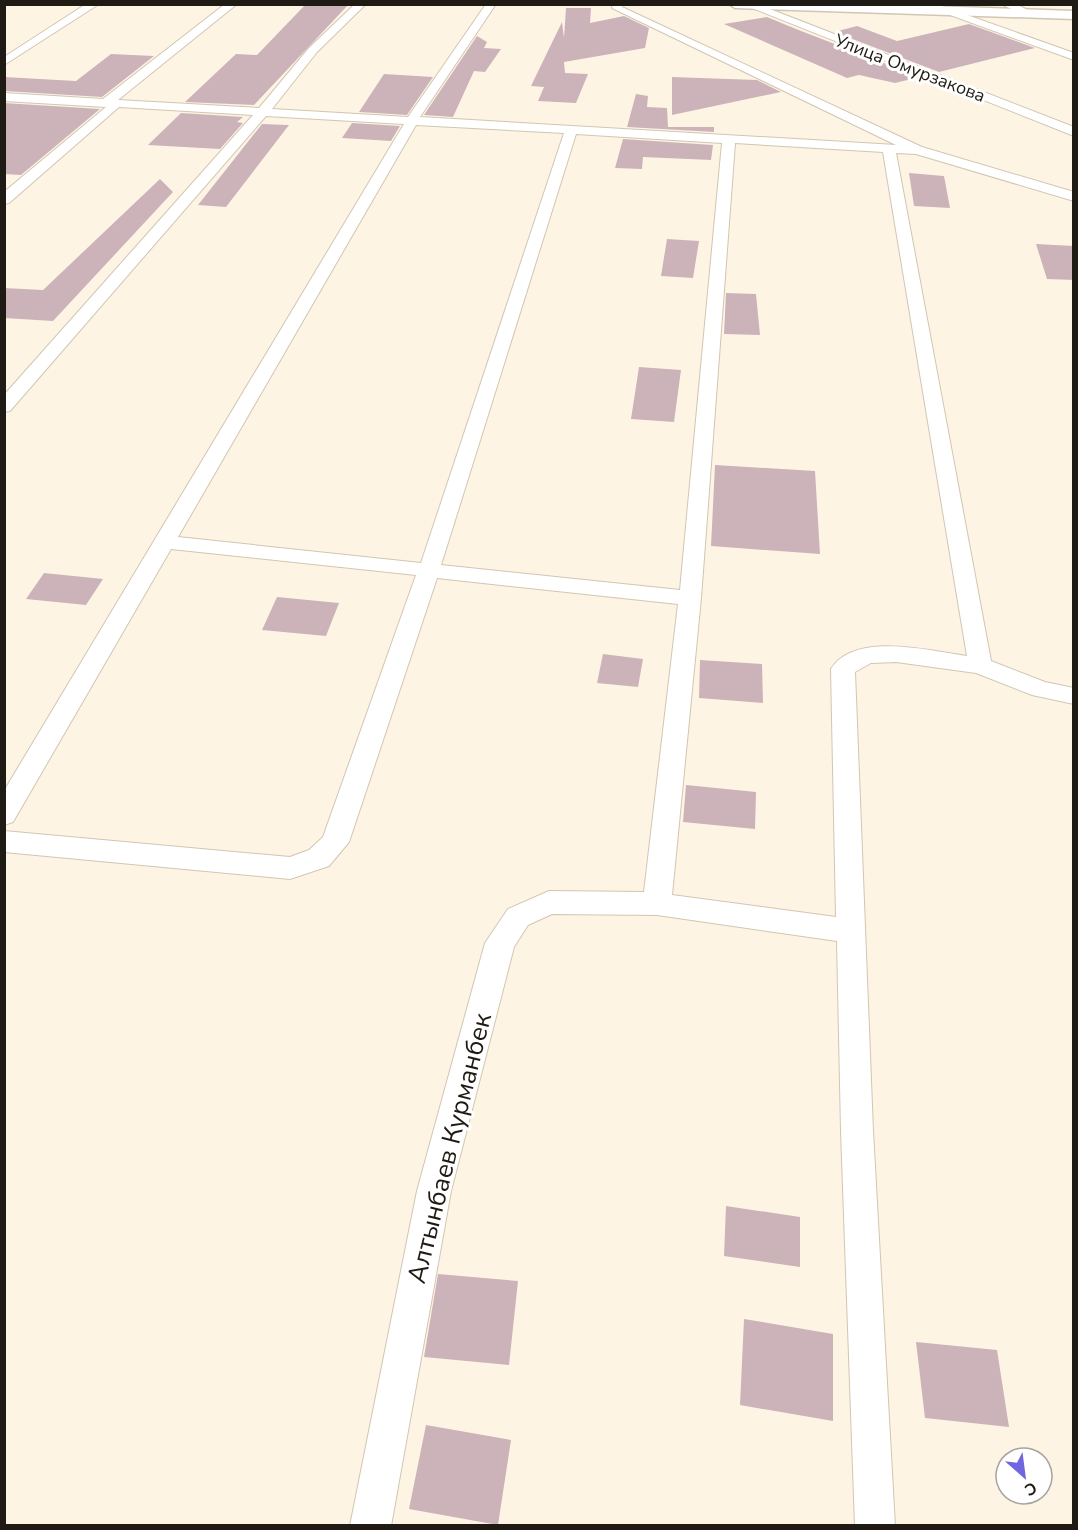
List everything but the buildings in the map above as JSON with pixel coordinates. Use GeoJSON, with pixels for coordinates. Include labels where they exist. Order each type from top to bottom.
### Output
{"type":"FeatureCollection","features":[{"type":"Feature","properties":{"kind":"highway"},"geometry":{"type":"LineString","coordinates":[[735,4],[1074,15]]}},
{"type":"Feature","properties":{"kind":"street"},"geometry":{"type":"LineString","coordinates":[[4,62],[94,4]]}},
{"type":"Feature","properties":{"kind":"street"},"geometry":{"type":"LineString","coordinates":[[4,200],[112,103],[232,4]]}},
{"type":"Feature","properties":{"kind":"street"},"geometry":{"type":"LineString","coordinates":[[4,407],[262,112],[313,50],[361,4]]}},
{"type":"Feature","properties":{"kind":"street"},"geometry":{"type":"LineString","coordinates":[[4,815],[411,122],[491,4]]}},
{"type":"Feature","properties":{"kind":"street"},"geometry":{"type":"LineString","coordinates":[[618,4],[617,8],[917,150],[1073,199]]}},
{"type":"Feature","properties":{"kind":"street"},"geometry":{"type":"LineString","coordinates":[[925,4],[1074,57]]}},
{"type":"Feature","properties":{"kind":"street"},"geometry":{"type":"LineString","coordinates":[[1006,4],[1030,14]]}},
{"type":"Feature","properties":{"kind":"street","name":"Улица Омурзакова"},"geometry":{"type":"LineString","coordinates":[[748,5],[1074,132]]}},
{"type":"Feature","properties":{"kind":"street"},"geometry":{"type":"LineString","coordinates":[[4,97],[917,150]]}},
{"type":"Feature","properties":{"kind":"street"},"geometry":{"type":"LineString","coordinates":[[4,841],[290,868],[319,858],[335,842],[429,570],[571,130]]}},
{"type":"Feature","properties":{"kind":"street"},"geometry":{"type":"LineString","coordinates":[[657,904],[690,598],[729,140]]}},
{"type":"Feature","properties":{"kind":"street"},"geometry":{"type":"LineString","coordinates":[[889,149],[980,666]]}},
{"type":"Feature","properties":{"kind":"street"},"geometry":{"type":"LineString","coordinates":[[166,542],[690,598]]}},
{"type":"Feature","properties":{"kind":"street"},"geometry":{"type":"LineString","coordinates":[[875,1526],[858,1143],[843,669],[866,655],[896,654],[980,666],[1040,689],[1074,696]]}},
{"type":"Feature","properties":{"kind":"street","name":"Алтынбаев Курманбек"},"geometry":{"type":"LineString","coordinates":[[370,1526],[434,1191],[500,943],[518,917],[549,902],[657,904],[851,931]]}}]}
